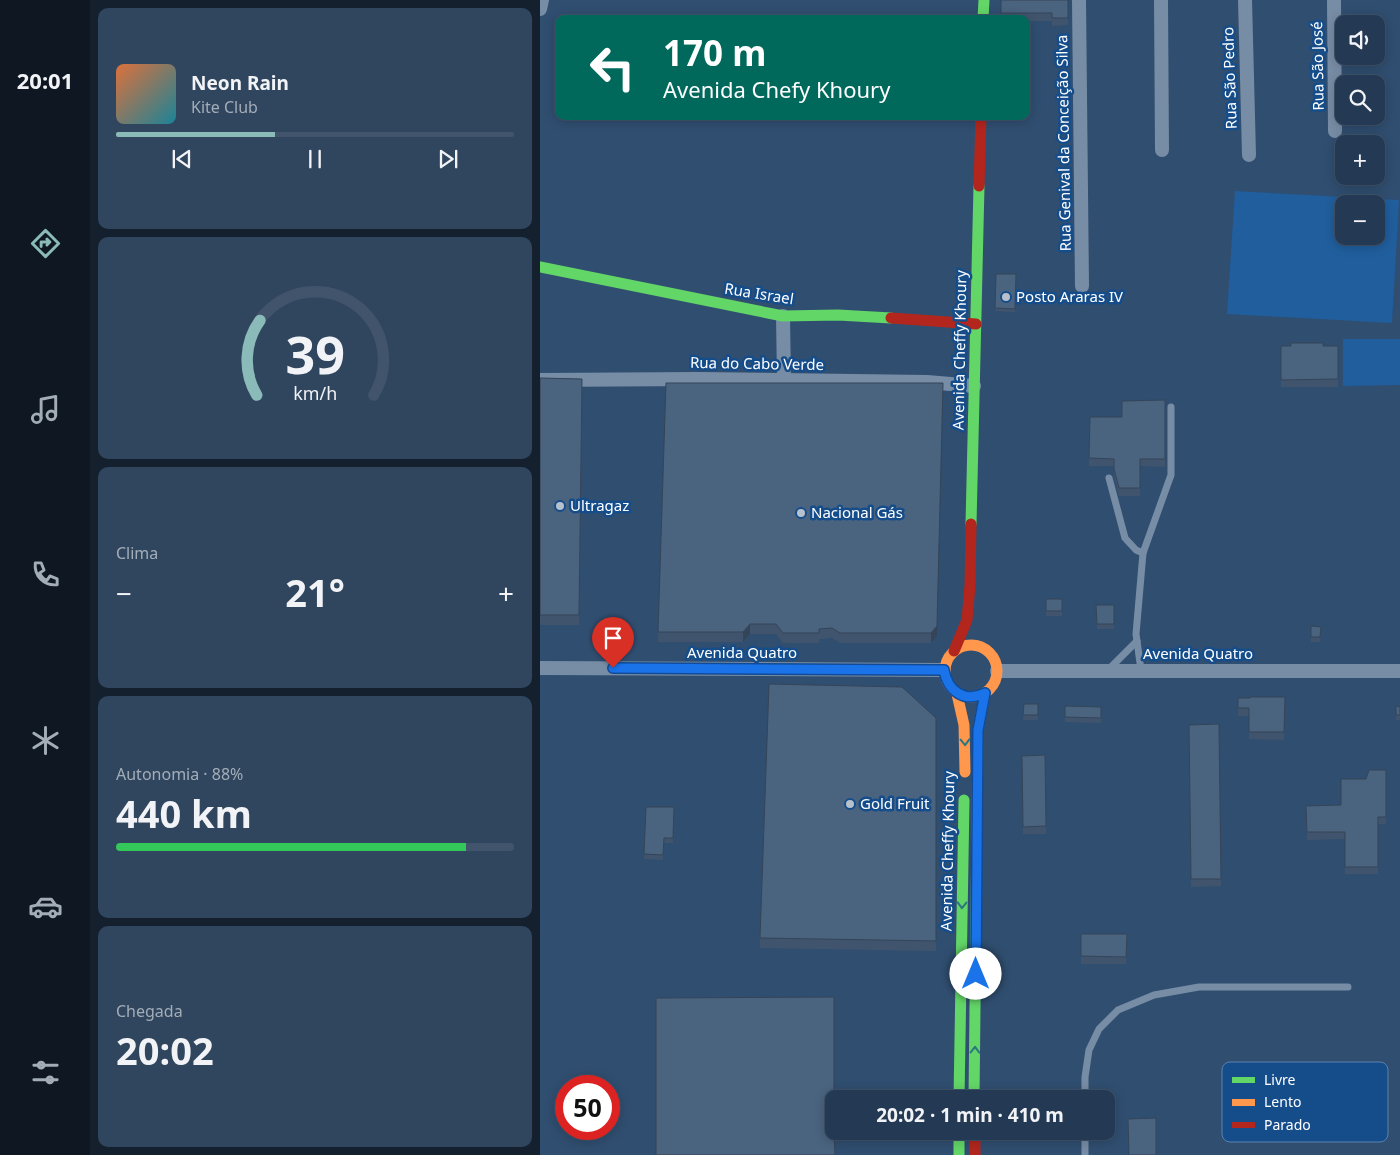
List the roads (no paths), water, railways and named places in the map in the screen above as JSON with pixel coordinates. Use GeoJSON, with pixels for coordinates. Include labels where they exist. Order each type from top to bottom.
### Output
{"type":"FeatureCollection","features":[{"type":"Feature","properties":{"kind":"main road"},"geometry":{"type":"LineString","coordinates":[[983,15],[984,0]]}},
{"type":"Feature","properties":{"kind":"main road","name":"Avenida Cheffy Khoury"},"geometry":{"type":"LineString","coordinates":[[970,585],[981,120]]}},
{"type":"Feature","properties":{"kind":"main road","name":"Rua Israel"},"geometry":{"type":"LineString","coordinates":[[540,267],[783,316],[838,315],[976,324]]}},
{"type":"Feature","properties":{"kind":"main road"},"geometry":{"type":"LineString","coordinates":[[970,585],[978,630],[984,649]]}},
{"type":"Feature","properties":{"kind":"main road"},"geometry":{"type":"LineString","coordinates":[[954,651],[967,620],[970,585]]}},
{"type":"Feature","properties":{"kind":"main road"},"geometry":{"type":"LineString","coordinates":[[968,645],[984,649],[991,655],[997,671],[996,680],[992,687],[985,693],[971,698],[957,694],[950,688],[946,680],[944,670],[949,656],[954,651],[968,645]]}},
{"type":"Feature","properties":{"kind":"main road","name":"Avenida Cheffy Khoury"},"geometry":{"type":"LineString","coordinates":[[974,1090],[978,730],[985,693]]}},
{"type":"Feature","properties":{"kind":"main road","name":"Avenida Cheffy Khoury"},"geometry":{"type":"LineString","coordinates":[[957,694],[964,724],[959,1090]]}},
{"type":"Feature","properties":{"kind":"main road"},"geometry":{"type":"LineString","coordinates":[[959,1140],[959,1155]]}},
{"type":"Feature","properties":{"kind":"main road"},"geometry":{"type":"LineString","coordinates":[[975,1140],[975,1155]]}},
{"type":"Feature","properties":{"kind":"street"},"geometry":{"type":"LineString","coordinates":[[540,9],[542,0]]}},
{"type":"Feature","properties":{"kind":"street","name":"Rua Genival da Conceição Silva"},"geometry":{"type":"LineString","coordinates":[[1079,0],[1082,286]]}},
{"type":"Feature","properties":{"kind":"street"},"geometry":{"type":"LineString","coordinates":[[1161,0],[1162,150]]}},
{"type":"Feature","properties":{"kind":"street","name":"Rua São Pedro"},"geometry":{"type":"LineString","coordinates":[[1244,0],[1249,155]]}},
{"type":"Feature","properties":{"kind":"street","name":"Rua São José"},"geometry":{"type":"LineString","coordinates":[[1334,0],[1335,131]]}},
{"type":"Feature","properties":{"kind":"street"},"geometry":{"type":"LineString","coordinates":[[783,316],[784,380]]}},
{"type":"Feature","properties":{"kind":"street","name":"Rua do Cabo Verde"},"geometry":{"type":"LineString","coordinates":[[540,380],[784,380],[927,382],[974,386]]}},
{"type":"Feature","properties":{"kind":"street","name":"Avenida Quatro"},"geometry":{"type":"LineString","coordinates":[[540,668],[944,670]]}},
{"type":"Feature","properties":{"kind":"street","name":"Avenida Quatro"},"geometry":{"type":"LineString","coordinates":[[997,671],[1400,671]]}},
{"type":"Feature","properties":{"kind":"lane"},"geometry":{"type":"LineString","coordinates":[[1141,670],[1136,634],[1142,553],[1170,475],[1171,407]]}},
{"type":"Feature","properties":{"kind":"lane"},"geometry":{"type":"LineString","coordinates":[[1108,478],[1125,538],[1136,550],[1142,553]]}},
{"type":"Feature","properties":{"kind":"lane"},"geometry":{"type":"LineString","coordinates":[[1108,670],[1137,641]]}},
{"type":"Feature","properties":{"kind":"lane"},"geometry":{"type":"LineString","coordinates":[[1085,1090],[1089,1050],[1099,1029],[1118,1010],[1154,995],[1199,987],[1348,987]]}},
{"type":"Feature","properties":{"kind":"lane"},"geometry":{"type":"LineString","coordinates":[[1085,1140],[1085,1155]]}},
{"type":"Feature","properties":{"kind":"place","name":"Posto Araras IV"},"geometry":{"type":"Point","coordinates":[1006,297]}},
{"type":"Feature","properties":{"kind":"place","name":"Ultragaz"},"geometry":{"type":"Point","coordinates":[560,506]}},
{"type":"Feature","properties":{"kind":"place","name":"Nacional Gás"},"geometry":{"type":"Point","coordinates":[801,513]}},
{"type":"Feature","properties":{"kind":"place","name":"Gold Fruit"},"geometry":{"type":"Point","coordinates":[850,804]}}]}
